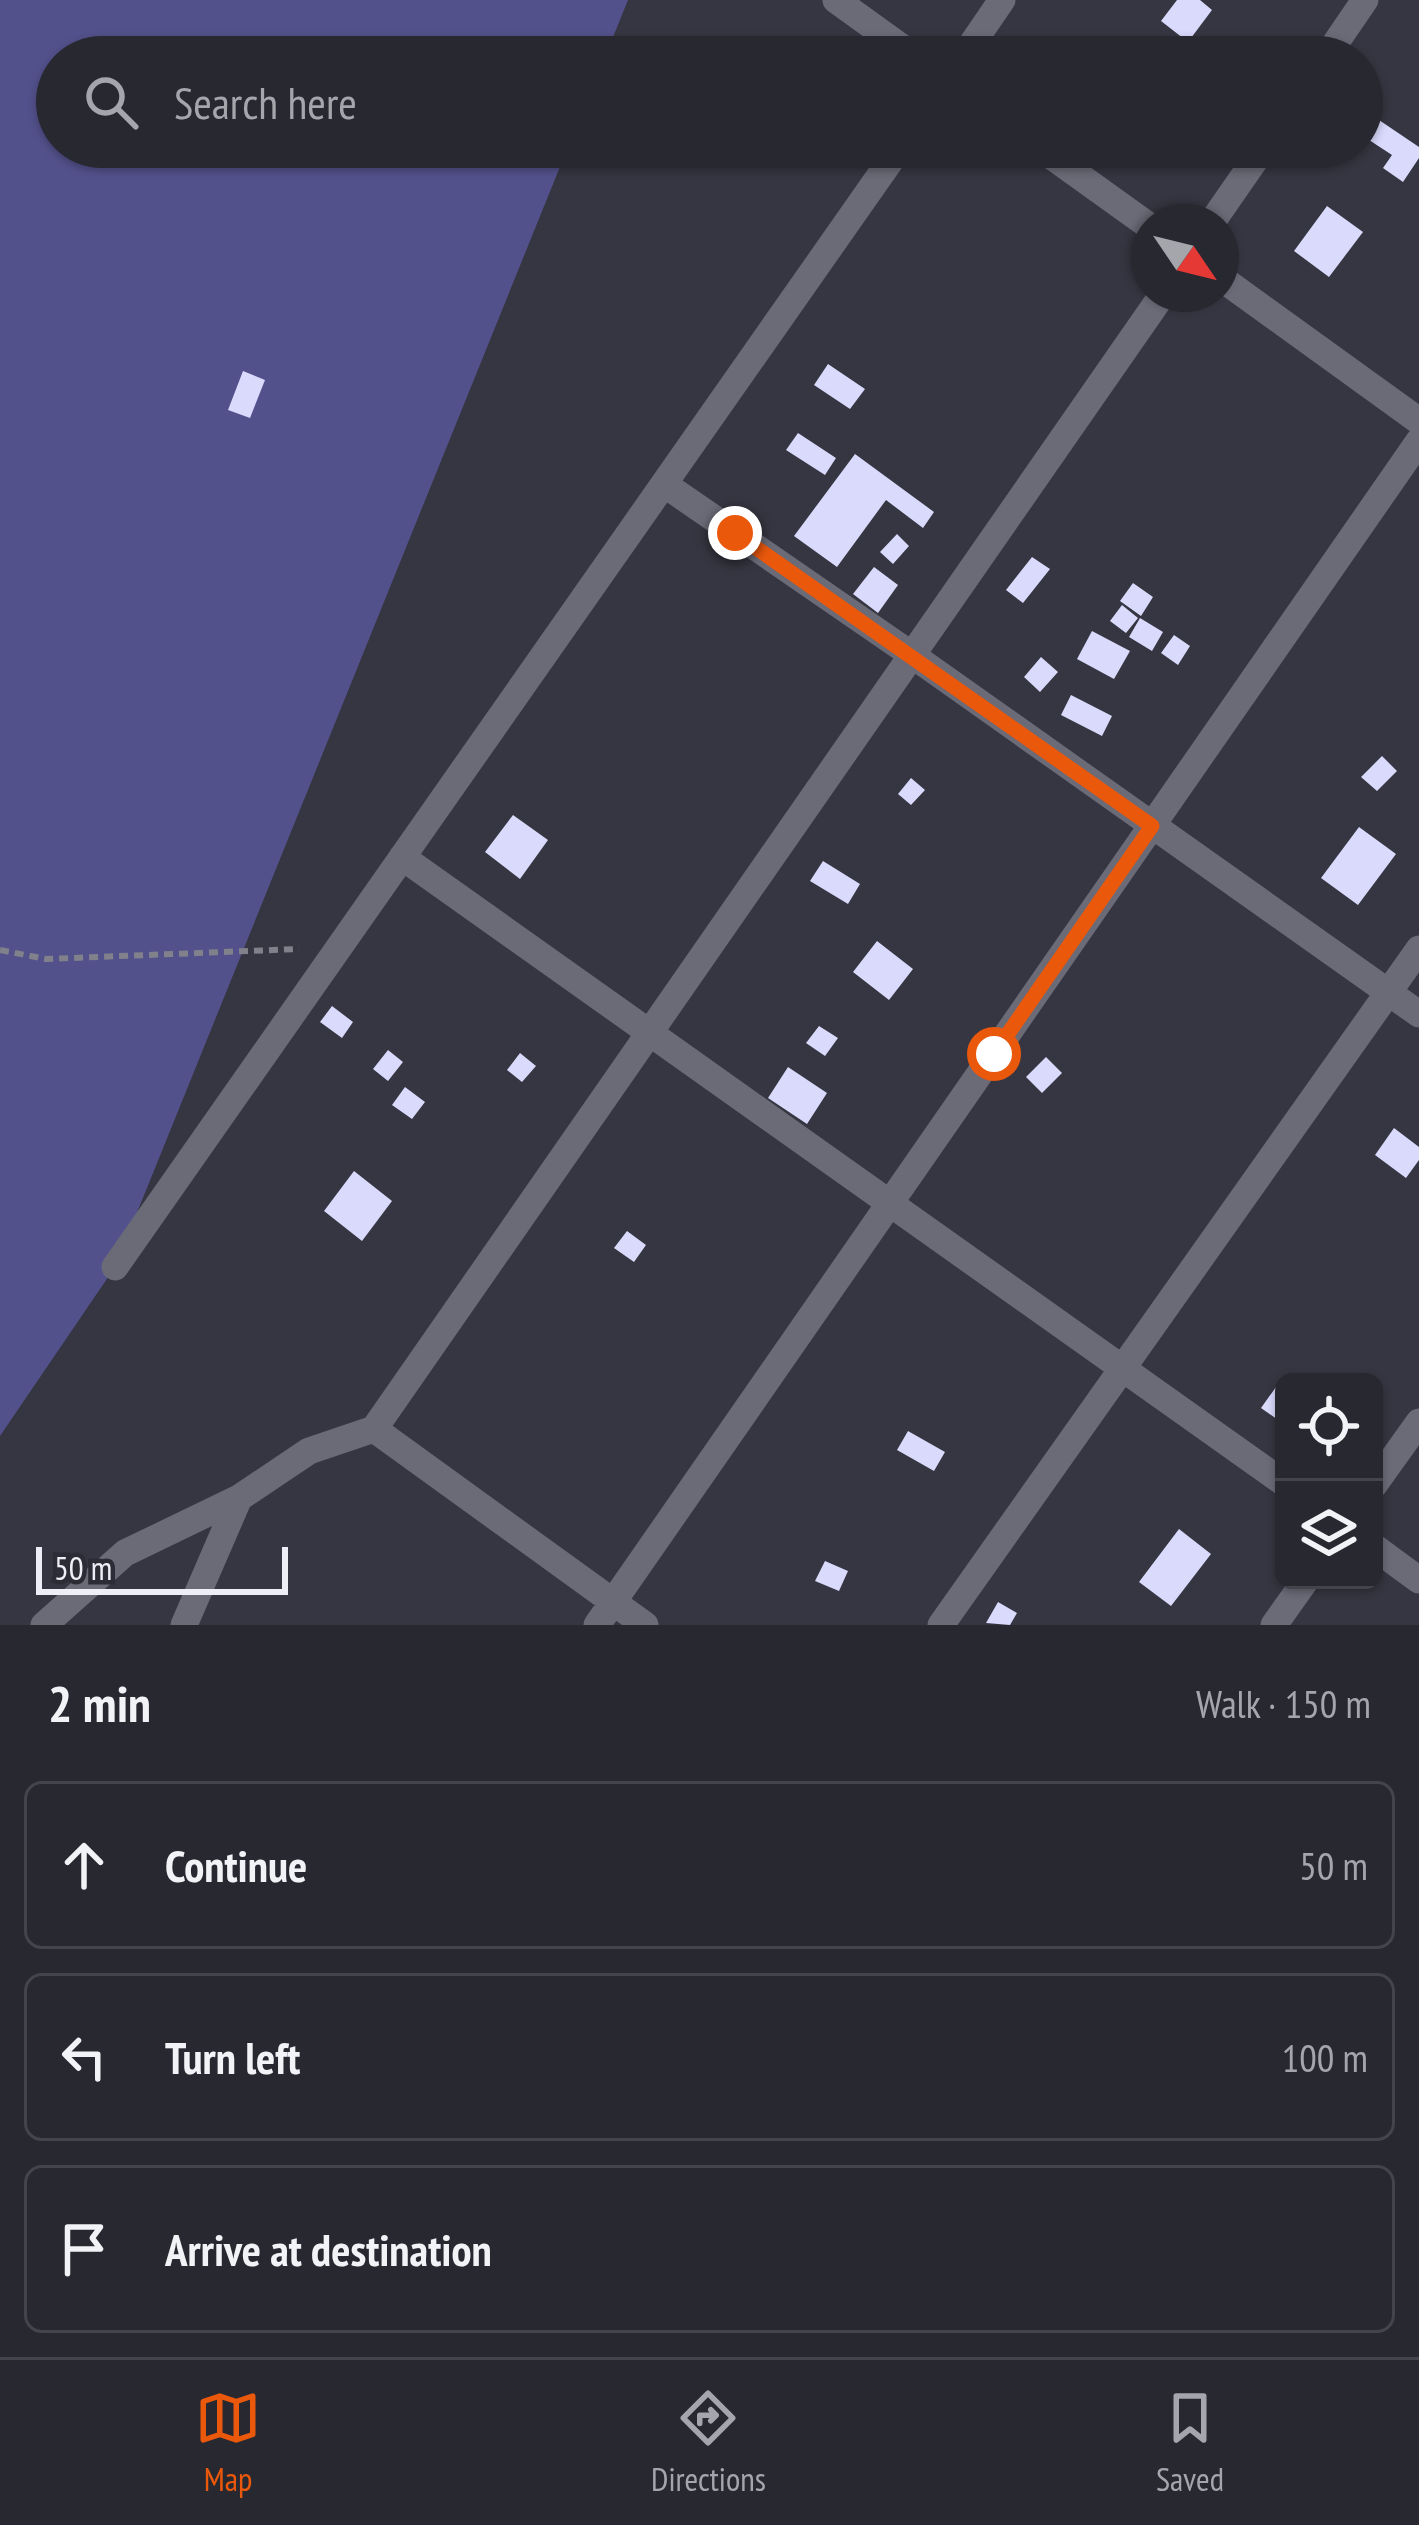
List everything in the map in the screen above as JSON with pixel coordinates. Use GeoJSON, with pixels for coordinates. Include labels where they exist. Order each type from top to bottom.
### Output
{"type":"FeatureCollection","features":[{"type":"Feature","properties":{"kind":"street"},"geometry":{"type":"LineString","coordinates":[[836,0],[886,36]]}},
{"type":"Feature","properties":{"kind":"street"},"geometry":{"type":"LineString","coordinates":[[977,36],[1002,0]]}},
{"type":"Feature","properties":{"kind":"street"},"geometry":{"type":"LineString","coordinates":[[1340,36],[1365,0]]}},
{"type":"Feature","properties":{"kind":"street"},"geometry":{"type":"LineString","coordinates":[[115,1268],[885,168]]}},
{"type":"Feature","properties":{"kind":"street"},"geometry":{"type":"LineString","coordinates":[[1068,168],[1131,213]]}},
{"type":"Feature","properties":{"kind":"street"},"geometry":{"type":"LineString","coordinates":[[1224,204],[1249,168]]}},
{"type":"Feature","properties":{"kind":"street"},"geometry":{"type":"LineString","coordinates":[[1239,291],[1419,422]]}},
{"type":"Feature","properties":{"kind":"street"},"geometry":{"type":"LineString","coordinates":[[44,1625],[124,1553],[239,1498],[309,1451],[374,1429],[1150,312]]}},
{"type":"Feature","properties":{"kind":"street"},"geometry":{"type":"LineString","coordinates":[[605,1614],[1419,441]]}},
{"type":"Feature","properties":{"kind":"street"},"geometry":{"type":"LineString","coordinates":[[664,484],[1419,1014]]}},
{"type":"Feature","properties":{"kind":"street"},"geometry":{"type":"LineString","coordinates":[[402,857],[1281,1481]]}},
{"type":"Feature","properties":{"kind":"street"},"geometry":{"type":"LineString","coordinates":[[941,1625],[1419,949]]}},
{"type":"Feature","properties":{"kind":"street"},"geometry":{"type":"LineString","coordinates":[[1377,1481],[1419,1422]]}},
{"type":"Feature","properties":{"kind":"street"},"geometry":{"type":"LineString","coordinates":[[374,1429],[605,1614],[645,1625]]}},
{"type":"Feature","properties":{"kind":"street"},"geometry":{"type":"LineString","coordinates":[[184,1625],[239,1498]]}},
{"type":"Feature","properties":{"kind":"street"},"geometry":{"type":"LineString","coordinates":[[1383,1554],[1419,1580]]}},
{"type":"Feature","properties":{"kind":"street"},"geometry":{"type":"LineString","coordinates":[[1274,1625],[1300,1589]]}},
{"type":"Feature","properties":{"kind":"path"},"geometry":{"type":"LineString","coordinates":[[0,950],[46,959],[339,947]]}},
{"type":"Feature","properties":{"kind":"shaded area"},"geometry":{"type":"Polygon","coordinates":[[[0,0],[628,0],[613,36],[36,36],[36,168],[560,168],[115,1267],[0,1436],[0,0]]]}},
{"type":"Feature","properties":{"kind":"building"},"geometry":{"type":"Polygon","coordinates":[[[1177,0],[1200,0],[1212,10],[1192,36],[1180,36],[1161,21],[1177,0]]]}},
{"type":"Feature","properties":{"kind":"building"},"geometry":{"type":"Polygon","coordinates":[[[1383,123],[1419,147],[1419,158],[1403,182],[1383,168],[1392,155],[1383,149],[1383,123]]]}},
{"type":"Feature","properties":{"kind":"building"},"geometry":{"type":"Polygon","coordinates":[[[1327,206],[1363,232],[1329,277],[1294,251],[1327,206]]]}},
{"type":"Feature","properties":{"kind":"building"},"geometry":{"type":"Polygon","coordinates":[[[828,364],[865,389],[850,409],[814,385],[828,364]]]}},
{"type":"Feature","properties":{"kind":"building"},"geometry":{"type":"Polygon","coordinates":[[[243,371],[265,380],[250,418],[228,410],[243,371]]]}},
{"type":"Feature","properties":{"kind":"building"},"geometry":{"type":"Polygon","coordinates":[[[798,433],[836,458],[825,475],[786,450],[798,433]]]}},
{"type":"Feature","properties":{"kind":"building"},"geometry":{"type":"Polygon","coordinates":[[[855,454],[934,512],[923,528],[886,500],[837,567],[794,536],[855,454]]]}},
{"type":"Feature","properties":{"kind":"building"},"geometry":{"type":"Polygon","coordinates":[[[897,534],[909,546],[893,564],[880,552],[897,534]]]}},
{"type":"Feature","properties":{"kind":"building"},"geometry":{"type":"Polygon","coordinates":[[[1032,557],[1050,569],[1023,603],[1006,590],[1032,557]]]}},
{"type":"Feature","properties":{"kind":"building"},"geometry":{"type":"Polygon","coordinates":[[[874,567],[898,585],[878,613],[853,594],[874,567]]]}},
{"type":"Feature","properties":{"kind":"building"},"geometry":{"type":"Polygon","coordinates":[[[1133,583],[1153,597],[1141,616],[1120,601],[1133,583]]]}},
{"type":"Feature","properties":{"kind":"building"},"geometry":{"type":"Polygon","coordinates":[[[1122,605],[1138,618],[1126,633],[1110,621],[1122,605]]]}},
{"type":"Feature","properties":{"kind":"building"},"geometry":{"type":"Polygon","coordinates":[[[1140,618],[1163,632],[1152,651],[1129,637],[1140,618]]]}},
{"type":"Feature","properties":{"kind":"building"},"geometry":{"type":"Polygon","coordinates":[[[1092,631],[1130,651],[1114,679],[1077,659],[1092,631]]]}},
{"type":"Feature","properties":{"kind":"building"},"geometry":{"type":"Polygon","coordinates":[[[1174,635],[1190,646],[1178,665],[1161,653],[1174,635]]]}},
{"type":"Feature","properties":{"kind":"building"},"geometry":{"type":"Polygon","coordinates":[[[1041,657],[1058,672],[1040,692],[1024,677],[1041,657]]]}},
{"type":"Feature","properties":{"kind":"building"},"geometry":{"type":"Polygon","coordinates":[[[1071,695],[1112,716],[1102,736],[1061,715],[1071,695]]]}},
{"type":"Feature","properties":{"kind":"building"},"geometry":{"type":"Polygon","coordinates":[[[1382,756],[1397,771],[1377,791],[1361,777],[1382,756]]]}},
{"type":"Feature","properties":{"kind":"building"},"geometry":{"type":"Polygon","coordinates":[[[911,778],[925,790],[911,805],[898,794],[911,778]]]}},
{"type":"Feature","properties":{"kind":"building"},"geometry":{"type":"Polygon","coordinates":[[[513,815],[548,840],[520,879],[485,852],[513,815]]]}},
{"type":"Feature","properties":{"kind":"building"},"geometry":{"type":"Polygon","coordinates":[[[1359,827],[1396,854],[1358,905],[1321,878],[1359,827]]]}},
{"type":"Feature","properties":{"kind":"building"},"geometry":{"type":"Polygon","coordinates":[[[823,861],[860,884],[848,904],[810,881],[823,861]]]}},
{"type":"Feature","properties":{"kind":"building"},"geometry":{"type":"Polygon","coordinates":[[[877,941],[913,969],[889,1000],[853,972],[877,941]]]}},
{"type":"Feature","properties":{"kind":"building"},"geometry":{"type":"Polygon","coordinates":[[[332,1006],[353,1022],[342,1038],[320,1022],[332,1006]]]}},
{"type":"Feature","properties":{"kind":"building"},"geometry":{"type":"Polygon","coordinates":[[[819,1026],[838,1038],[825,1056],[806,1043],[819,1026]]]}},
{"type":"Feature","properties":{"kind":"building"},"geometry":{"type":"Polygon","coordinates":[[[388,1050],[403,1062],[388,1081],[373,1069],[388,1050]]]}},
{"type":"Feature","properties":{"kind":"building"},"geometry":{"type":"Polygon","coordinates":[[[520,1053],[536,1066],[522,1082],[507,1070],[520,1053]]]}},
{"type":"Feature","properties":{"kind":"building"},"geometry":{"type":"Polygon","coordinates":[[[1046,1057],[1062,1073],[1042,1093],[1026,1077],[1046,1057]]]}},
{"type":"Feature","properties":{"kind":"building"},"geometry":{"type":"Polygon","coordinates":[[[788,1067],[827,1093],[807,1124],[768,1098],[788,1067]]]}},
{"type":"Feature","properties":{"kind":"building"},"geometry":{"type":"Polygon","coordinates":[[[405,1087],[425,1102],[412,1119],[392,1105],[405,1087]]]}},
{"type":"Feature","properties":{"kind":"building"},"geometry":{"type":"Polygon","coordinates":[[[1394,1128],[1419,1147],[1419,1160],[1406,1178],[1375,1155],[1394,1128]]]}},
{"type":"Feature","properties":{"kind":"building"},"geometry":{"type":"Polygon","coordinates":[[[354,1171],[392,1201],[362,1241],[324,1211],[354,1171]]]}},
{"type":"Feature","properties":{"kind":"building"},"geometry":{"type":"Polygon","coordinates":[[[627,1231],[646,1245],[634,1262],[614,1248],[627,1231]]]}},
{"type":"Feature","properties":{"kind":"building"},"geometry":{"type":"Polygon","coordinates":[[[1275,1388],[1275,1418],[1261,1408],[1275,1388]]]}},
{"type":"Feature","properties":{"kind":"building"},"geometry":{"type":"Polygon","coordinates":[[[908,1431],[945,1452],[934,1471],[897,1450],[908,1431]]]}},
{"type":"Feature","properties":{"kind":"building"},"geometry":{"type":"Polygon","coordinates":[[[1179,1529],[1211,1554],[1171,1606],[1139,1582],[1179,1529]]]}},
{"type":"Feature","properties":{"kind":"building"},"geometry":{"type":"Polygon","coordinates":[[[825,1561],[848,1571],[839,1591],[815,1581],[825,1561]]]}},
{"type":"Feature","properties":{"kind":"building"},"geometry":{"type":"Polygon","coordinates":[[[998,1602],[1017,1613],[1010,1625],[986,1623],[998,1602]]]}},
{"type":"Feature","properties":{"kind":"route"},"geometry":{"type":"LineString","coordinates":[[735,533],[1152,826],[994,1054]]}}]}
